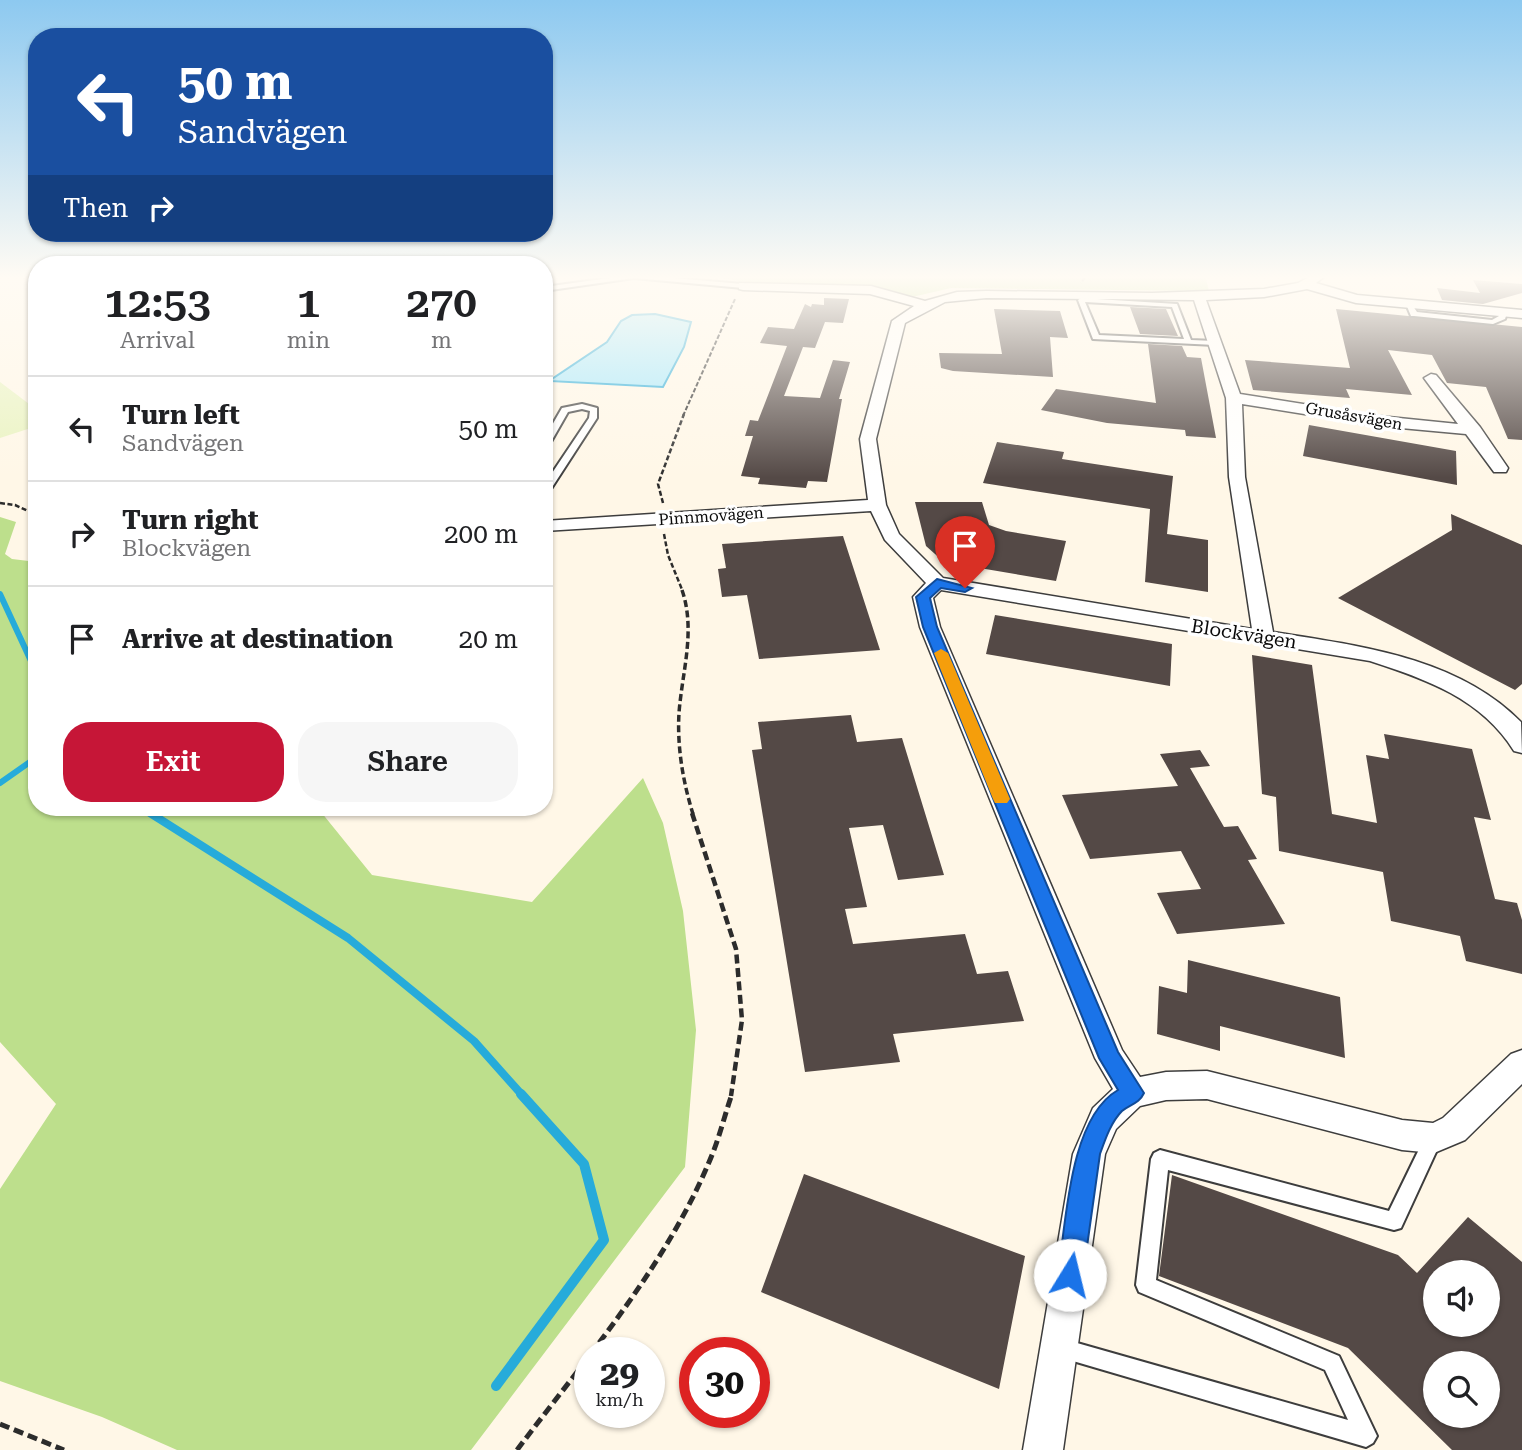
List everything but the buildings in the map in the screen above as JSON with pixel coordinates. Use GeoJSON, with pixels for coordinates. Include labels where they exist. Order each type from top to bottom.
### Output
{"type":"FeatureCollection","features":[{"type":"Feature","properties":{"kind":"street"},"geometry":{"type":"LineString","coordinates":[[893,344],[868,439],[877,505],[891,536],[937,583],[923,597],[930,627],[1110,1058],[1133,1093]]}},
{"type":"Feature","properties":{"kind":"street"},"geometry":{"type":"LineString","coordinates":[[1215,344],[1234,398],[1237,477],[1264,637]]}},
{"type":"Feature","properties":{"kind":"street"},"geometry":{"type":"LineString","coordinates":[[1432,378],[1474,430],[1500,468]]}},
{"type":"Feature","properties":{"kind":"street","name":"Grusåsvägen"},"geometry":{"type":"LineString","coordinates":[[1234,398],[1390,423],[1474,430]]}},
{"type":"Feature","properties":{"kind":"street","name":"Pinnmovägen"},"geometry":{"type":"LineString","coordinates":[[553,525],[877,505]]}},
{"type":"Feature","properties":{"kind":"street","name":"Blockvägen"},"geometry":{"type":"LineString","coordinates":[[937,583],[1373,655],[1430,673],[1494,709],[1520,737],[1522,745]]}},
{"type":"Feature","properties":{"kind":"street"},"geometry":{"type":"LineString","coordinates":[[1043,1450],[1089,1154],[1096,1131],[1113,1104],[1133,1093],[1166,1086],[1207,1085],[1402,1135],[1434,1138],[1454,1129],[1522,1064]]}},
{"type":"Feature","properties":{"kind":"lane"},"geometry":{"type":"LineString","coordinates":[[553,431],[565,410],[582,406],[594,410],[593,418],[553,478]]}},
{"type":"Feature","properties":{"kind":"lane"},"geometry":{"type":"LineString","coordinates":[[1059,1348],[1366,1436],[1332,1363],[1146,1285],[1160,1159],[1394,1221],[1434,1138]]}},
{"type":"Feature","properties":{"kind":"path"},"geometry":{"type":"LineString","coordinates":[[517,1450],[643,1280],[681,1218],[710,1166],[740,1059],[741,1004],[737,950],[685,784],[679,724],[689,636],[688,614],[684,588],[671,567],[658,484],[675,435],[717,344]]}},
{"type":"Feature","properties":{"kind":"path"},"geometry":{"type":"LineString","coordinates":[[0,503],[15,505],[28,511]]}},
{"type":"Feature","properties":{"kind":"path"},"geometry":{"type":"LineString","coordinates":[[0,1424],[64,1450]]}},
{"type":"Feature","properties":{"kind":"green space"},"geometry":{"type":"Polygon","coordinates":[[[0,382],[28,403],[28,429],[0,438],[0,382]]]}},
{"type":"Feature","properties":{"kind":"green space"},"geometry":{"type":"Polygon","coordinates":[[[0,517],[16,522],[5,554],[12,559],[28,561],[28,816],[324,816],[372,875],[532,902],[643,778],[663,823],[683,911],[696,1030],[685,1167],[471,1450],[177,1450],[102,1417],[0,1381],[0,1189],[56,1104],[0,1042],[0,517]]]}},
{"type":"Feature","properties":{"kind":"water"},"geometry":{"type":"Polygon","coordinates":[[[605,344],[685,344],[663,387],[553,381],[553,378],[605,344]]]}},
{"type":"Feature","properties":{"kind":"waterway"},"geometry":{"type":"LineString","coordinates":[[0,594],[28,655]]}},
{"type":"Feature","properties":{"kind":"waterway"},"geometry":{"type":"LineString","coordinates":[[0,783],[28,763]]}},
{"type":"Feature","properties":{"kind":"waterway"},"geometry":{"type":"LineString","coordinates":[[155,816],[348,938],[474,1041],[523,1096]]}},
{"type":"Feature","properties":{"kind":"waterway"},"geometry":{"type":"LineString","coordinates":[[496,1386],[604,1240],[584,1164],[521,1094]]}},
{"type":"Feature","properties":{"kind":"slow traffic"},"geometry":{"type":"LineString","coordinates":[[941,653],[1001,799]]}},
{"type":"Feature","properties":{"kind":"route"},"geometry":{"type":"LineString","coordinates":[[965,588],[937,583],[923,597],[930,627],[1110,1058],[1133,1093],[1113,1104],[1096,1131],[1089,1154],[1070,1275]]}}]}
